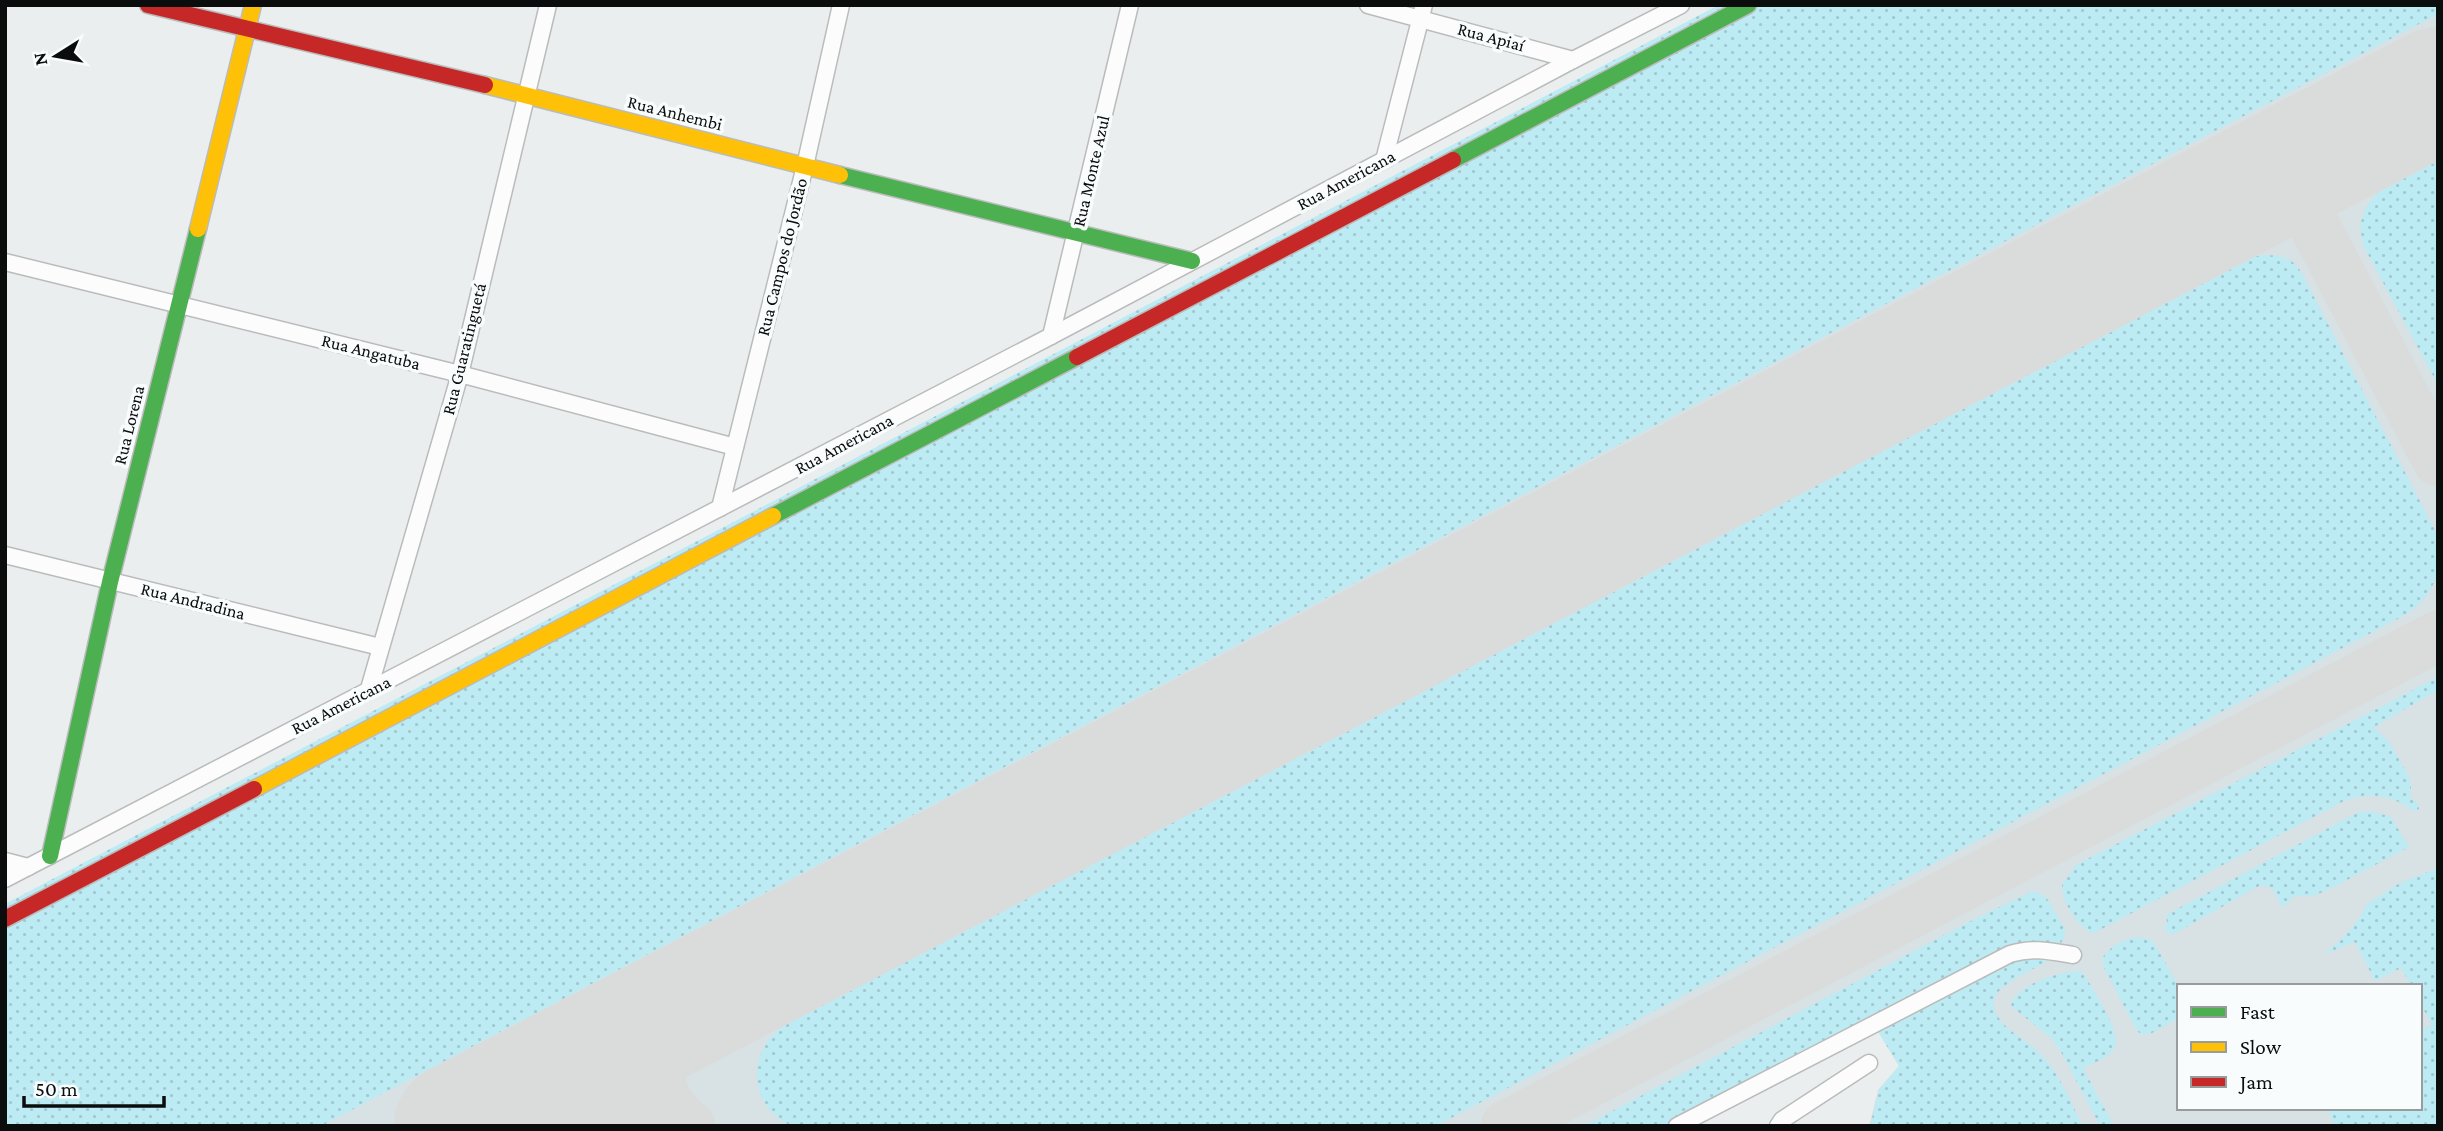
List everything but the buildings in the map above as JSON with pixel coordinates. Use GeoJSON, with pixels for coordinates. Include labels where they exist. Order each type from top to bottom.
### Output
{"type":"FeatureCollection","features":[{"type":"Feature","properties":{"kind":"street","name":"Rua Anhembi"},"geometry":{"type":"LineString","coordinates":[[148,5],[525,95],[1192,261]]}},
{"type":"Feature","properties":{"kind":"street","name":"Rua Lorena"},"geometry":{"type":"LineString","coordinates":[[50,856],[110,582],[253,5]]}},
{"type":"Feature","properties":{"kind":"street","name":"Rua Guaratinguetá"},"geometry":{"type":"LineString","coordinates":[[369,690],[460,374],[548,5]]}},
{"type":"Feature","properties":{"kind":"street","name":"Rua Campos do Jordão"},"geometry":{"type":"LineString","coordinates":[[720,508],[805,166],[841,5]]}},
{"type":"Feature","properties":{"kind":"street","name":"Rua Monte Azul"},"geometry":{"type":"LineString","coordinates":[[1051,335],[1130,5]]}},
{"type":"Feature","properties":{"kind":"street","name":"Rua Apiaí"},"geometry":{"type":"LineString","coordinates":[[1367,5],[1422,12],[1573,60]]}},
{"type":"Feature","properties":{"kind":"street","name":"Rua Americana"},"geometry":{"type":"LineString","coordinates":[[5,879],[1681,5]]}},
{"type":"Feature","properties":{"kind":"street"},"geometry":{"type":"LineString","coordinates":[[5,919],[1748,5]]}},
{"type":"Feature","properties":{"kind":"street"},"geometry":{"type":"LineString","coordinates":[[1384,160],[1422,12]]}},
{"type":"Feature","properties":{"kind":"street","name":"Rua Angatuba"},"geometry":{"type":"LineString","coordinates":[[5,262],[460,374],[735,447]]}},
{"type":"Feature","properties":{"kind":"street","name":"Rua Andradina"},"geometry":{"type":"LineString","coordinates":[[5,555],[380,647]]}},
{"type":"Feature","properties":{"kind":"street"},"geometry":{"type":"LineString","coordinates":[[5,861],[28,867]]}},
{"type":"Feature","properties":{"kind":"street"},"geometry":{"type":"LineString","coordinates":[[1677,1126],[2010,954],[2041,949],[2073,955]]}},
{"type":"Feature","properties":{"kind":"street"},"geometry":{"type":"LineString","coordinates":[[1778,1126],[1782,1120],[1869,1063]]}},
{"type":"Feature","properties":{"kind":"shaded area"},"geometry":{"type":"Polygon","coordinates":[[[1719,5],[2438,5],[2438,1126],[1869,1126],[1878,1090],[1899,1066],[1877,1030],[1695,1126],[5,1126],[469,662],[1719,5]]]}},
{"type":"Feature","properties":{"kind":"shaded area"},"geometry":{"type":"Polygon","coordinates":[[[1719,5],[2438,5],[2438,14],[321,1126],[5,1126],[5,904],[1719,5]]]}},
{"type":"Feature","properties":{"kind":"shaded area"},"geometry":{"type":"Polygon","coordinates":[[[2438,159],[2438,385],[2364,247],[2361,229],[2363,214],[2370,201],[2381,191],[2394,181],[2438,159]]]}},
{"type":"Feature","properties":{"kind":"shaded area"},"geometry":{"type":"Polygon","coordinates":[[[2263,255],[2285,258],[2294,263],[2301,272],[2437,534],[2439,559],[2435,580],[2424,599],[2405,615],[1436,1126],[793,1126],[769,1109],[762,1097],[757,1070],[760,1057],[776,1032],[795,1019],[2248,258],[2263,255]]]}},
{"type":"Feature","properties":{"kind":"shaded area"},"geometry":{"type":"Polygon","coordinates":[[[2438,677],[2438,690],[2374,727],[2390,743],[2409,777],[2410,797],[2418,804],[2419,809],[2414,811],[2389,798],[2372,796],[2344,801],[2096,932],[2091,933],[2085,929],[2071,912],[2064,898],[2062,885],[2076,865],[2438,677]]]}},
{"type":"Feature","properties":{"kind":"shaded area"},"geometry":{"type":"Polygon","coordinates":[[[2371,811],[2391,817],[2409,847],[2330,889],[2313,896],[2294,896],[2283,908],[2272,888],[2261,885],[2172,935],[2164,929],[2166,915],[2349,817],[2371,811]]]}},
{"type":"Feature","properties":{"kind":"shaded area"},"geometry":{"type":"Polygon","coordinates":[[[2438,868],[2438,1126],[2331,1126],[2333,1121],[2328,1110],[2422,1110],[2422,1029],[2432,1025],[2422,1007],[2422,984],[2410,984],[2401,968],[2375,981],[2355,942],[2322,955],[2341,940],[2367,904],[2400,883],[2438,868]]]}},
{"type":"Feature","properties":{"kind":"shaded area"},"geometry":{"type":"Polygon","coordinates":[[[2033,891],[2049,901],[2065,929],[2065,936],[2045,958],[2045,963],[2015,979],[1996,995],[1995,1009],[2002,1022],[2050,1065],[2083,1126],[1870,1126],[1879,1089],[1899,1066],[1877,1030],[1695,1126],[1584,1126],[1969,922],[2033,891]]]}},
{"type":"Feature","properties":{"kind":"shaded area"},"geometry":{"type":"Polygon","coordinates":[[[2137,937],[2152,940],[2177,984],[2177,1019],[2152,1033],[2142,1035],[2137,1031],[2103,966],[2103,957],[2122,941],[2137,937]]]}},
{"type":"Feature","properties":{"kind":"shaded area"},"geometry":{"type":"Polygon","coordinates":[[[2081,971],[2085,976],[2106,1011],[2114,1031],[2116,1040],[2113,1051],[2083,1068],[2114,1126],[2100,1126],[2060,1050],[2050,1037],[2012,1007],[2011,1003],[2016,996],[2031,985],[2048,977],[2081,971]]]}},
{"type":"Feature","properties":{"kind":"taxiway"},"geometry":{"type":"LineString","coordinates":[[2310,217],[2308,182],[2323,151]]}},
{"type":"Feature","properties":{"kind":"taxiway"},"geometry":{"type":"LineString","coordinates":[[2242,193],[2264,191],[2280,194],[2310,217],[2438,461]]}},
{"type":"Feature","properties":{"kind":"taxiway"},"geometry":{"type":"LineString","coordinates":[[1506,1126],[2438,636]]}},
{"type":"Feature","properties":{"kind":"taxiway"},"geometry":{"type":"LineString","coordinates":[[684,1006],[662,1041],[658,1068],[664,1094],[670,1106],[690,1126]]}},
{"type":"Feature","properties":{"kind":"taxiway"},"geometry":{"type":"LineString","coordinates":[[485,1111],[557,1105],[587,1106],[632,1113],[676,1126]]}},
{"type":"Feature","properties":{"kind":"runway"},"geometry":{"type":"LineString","coordinates":[[457,1126],[2438,90]]}},
{"type":"Feature","properties":{"kind":"traffic: fast"},"geometry":{"type":"LineString","coordinates":[[1453,160],[1748,5]]}},
{"type":"Feature","properties":{"kind":"traffic: fast"},"geometry":{"type":"LineString","coordinates":[[840,175],[1192,261]]}},
{"type":"Feature","properties":{"kind":"traffic: fast"},"geometry":{"type":"LineString","coordinates":[[50,856],[110,582],[198,229]]}},
{"type":"Feature","properties":{"kind":"traffic: fast"},"geometry":{"type":"LineString","coordinates":[[773,516],[1077,357]]}},
{"type":"Feature","properties":{"kind":"traffic: slow"},"geometry":{"type":"LineString","coordinates":[[198,229],[253,5]]}},
{"type":"Feature","properties":{"kind":"traffic: slow"},"geometry":{"type":"LineString","coordinates":[[485,85],[840,175]]}},
{"type":"Feature","properties":{"kind":"traffic: slow"},"geometry":{"type":"LineString","coordinates":[[254,789],[773,516]]}},
{"type":"Feature","properties":{"kind":"traffic: jam"},"geometry":{"type":"LineString","coordinates":[[148,5],[485,85]]}},
{"type":"Feature","properties":{"kind":"traffic: jam"},"geometry":{"type":"LineString","coordinates":[[1077,357],[1453,160]]}},
{"type":"Feature","properties":{"kind":"traffic: jam"},"geometry":{"type":"LineString","coordinates":[[5,919],[254,789]]}}]}
